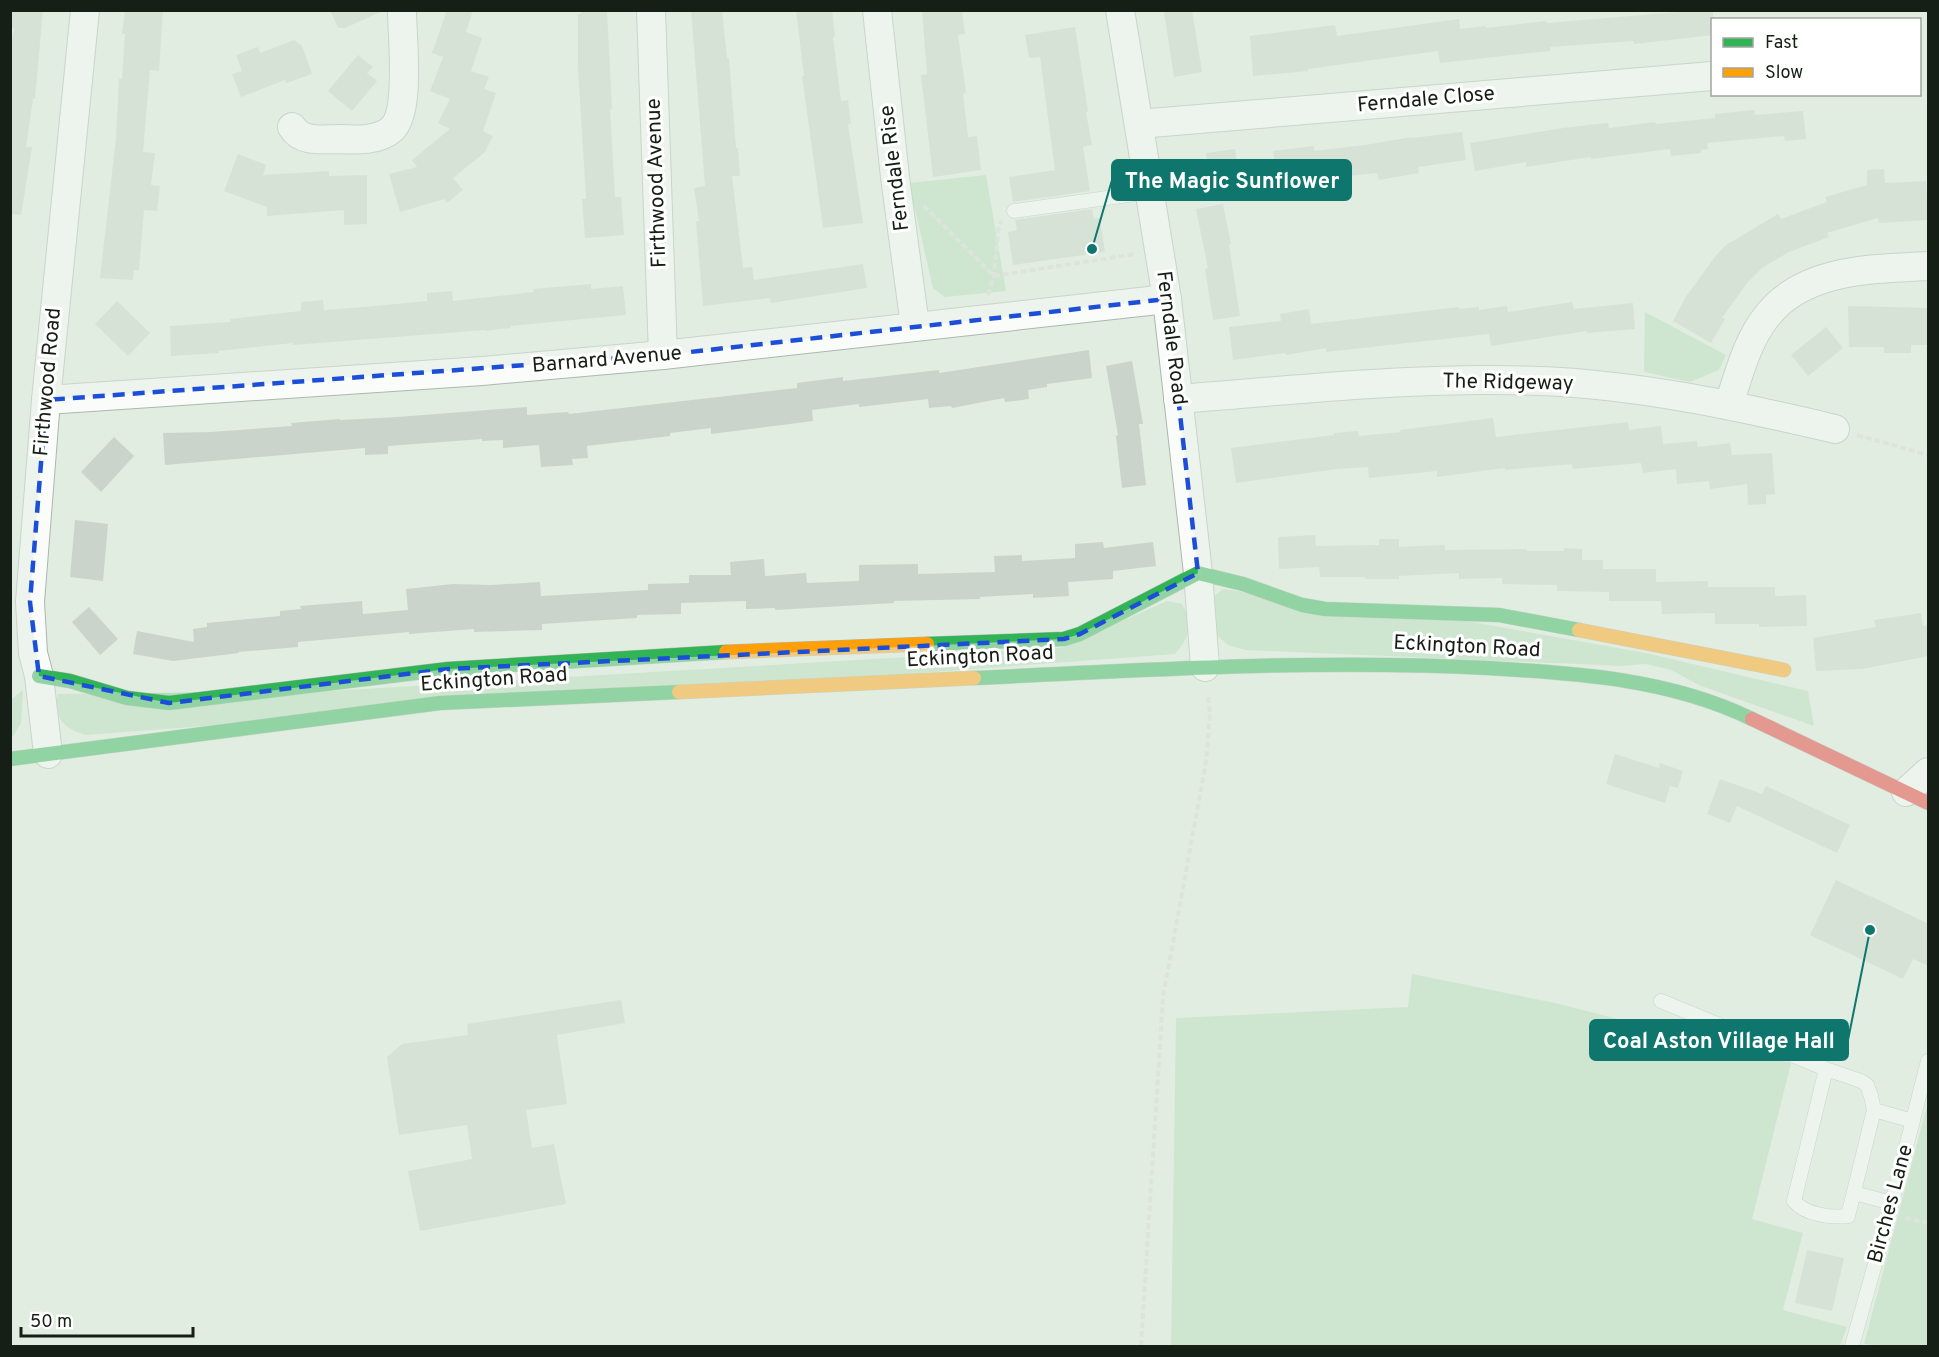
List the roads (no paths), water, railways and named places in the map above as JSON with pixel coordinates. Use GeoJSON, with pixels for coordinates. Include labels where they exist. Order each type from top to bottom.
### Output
{"type":"FeatureCollection","features":[{"type":"Feature","properties":{"kind":"main road","name":"Eckington Road"},"geometry":{"type":"LineString","coordinates":[[39,676],[70,681],[127,698],[169,703],[448,669],[731,652],[1064,639],[1080,634],[1198,573],[1243,584],[1302,605],[1325,609],[1499,615],[1784,670]]}},
{"type":"Feature","properties":{"kind":"main road","name":"Eckington Road"},"geometry":{"type":"LineString","coordinates":[[10,759],[440,703],[1205,667],[1405,663],[1608,678],[1674,690],[1732,709],[1917,798]]}},
{"type":"Feature","properties":{"kind":"street","name":"Firthwood Road"},"geometry":{"type":"LineString","coordinates":[[48,754],[39,676],[33,652],[30,603],[46,400],[85,10]]}},
{"type":"Feature","properties":{"kind":"street"},"geometry":{"type":"LineString","coordinates":[[292,127],[302,136],[325,139],[367,139],[382,135],[393,128],[400,116],[404,99],[402,10]]}},
{"type":"Feature","properties":{"kind":"street","name":"Firthwood Avenue"},"geometry":{"type":"LineString","coordinates":[[651,10],[663,355]]}},
{"type":"Feature","properties":{"kind":"street","name":"Ferndale Rise"},"geometry":{"type":"LineString","coordinates":[[877,10],[895,177],[915,326]]}},
{"type":"Feature","properties":{"kind":"street","name":"Ferndale Road"},"geometry":{"type":"LineString","coordinates":[[1120,10],[1167,299],[1198,573],[1205,667]]}},
{"type":"Feature","properties":{"kind":"street","name":"Ferndale Close"},"geometry":{"type":"LineString","coordinates":[[1139,123],[1711,76]]}},
{"type":"Feature","properties":{"kind":"street"},"geometry":{"type":"LineString","coordinates":[[1729,404],[1752,341],[1768,315],[1791,294],[1817,281],[1845,272],[1929,266]]}},
{"type":"Feature","properties":{"kind":"street","name":"Barnard Avenue"},"geometry":{"type":"LineString","coordinates":[[46,400],[482,371],[663,355],[1167,299]]}},
{"type":"Feature","properties":{"kind":"street","name":"The Ridgeway"},"geometry":{"type":"LineString","coordinates":[[1178,399],[1407,381],[1542,381],[1729,404],[1835,429]]}},
{"type":"Feature","properties":{"kind":"street"},"geometry":{"type":"LineString","coordinates":[[1917,798],[1929,772]]}},
{"type":"Feature","properties":{"kind":"lane"},"geometry":{"type":"LineString","coordinates":[[1014,211],[1150,192]]}},
{"type":"Feature","properties":{"kind":"lane"},"geometry":{"type":"LineString","coordinates":[[1661,1001],[1867,1085],[1872,1095],[1874,1110],[1848,1216],[1836,1218],[1800,1208],[1794,1201],[1826,1069]]}},
{"type":"Feature","properties":{"kind":"lane","name":"Birches Lane"},"geometry":{"type":"LineString","coordinates":[[1852,1347],[1929,1061]]}},
{"type":"Feature","properties":{"kind":"lane"},"geometry":{"type":"LineString","coordinates":[[1874,1110],[1913,1121]]}},
{"type":"Feature","properties":{"kind":"lane"},"geometry":{"type":"LineString","coordinates":[[1854,1193],[1892,1203]]}},
{"type":"Feature","properties":{"kind":"place","name":"The Magic Sunflower"},"geometry":{"type":"Point","coordinates":[1092,249]}},
{"type":"Feature","properties":{"kind":"place","name":"Coal Aston Village Hall"},"geometry":{"type":"Point","coordinates":[1870,930]}}]}
